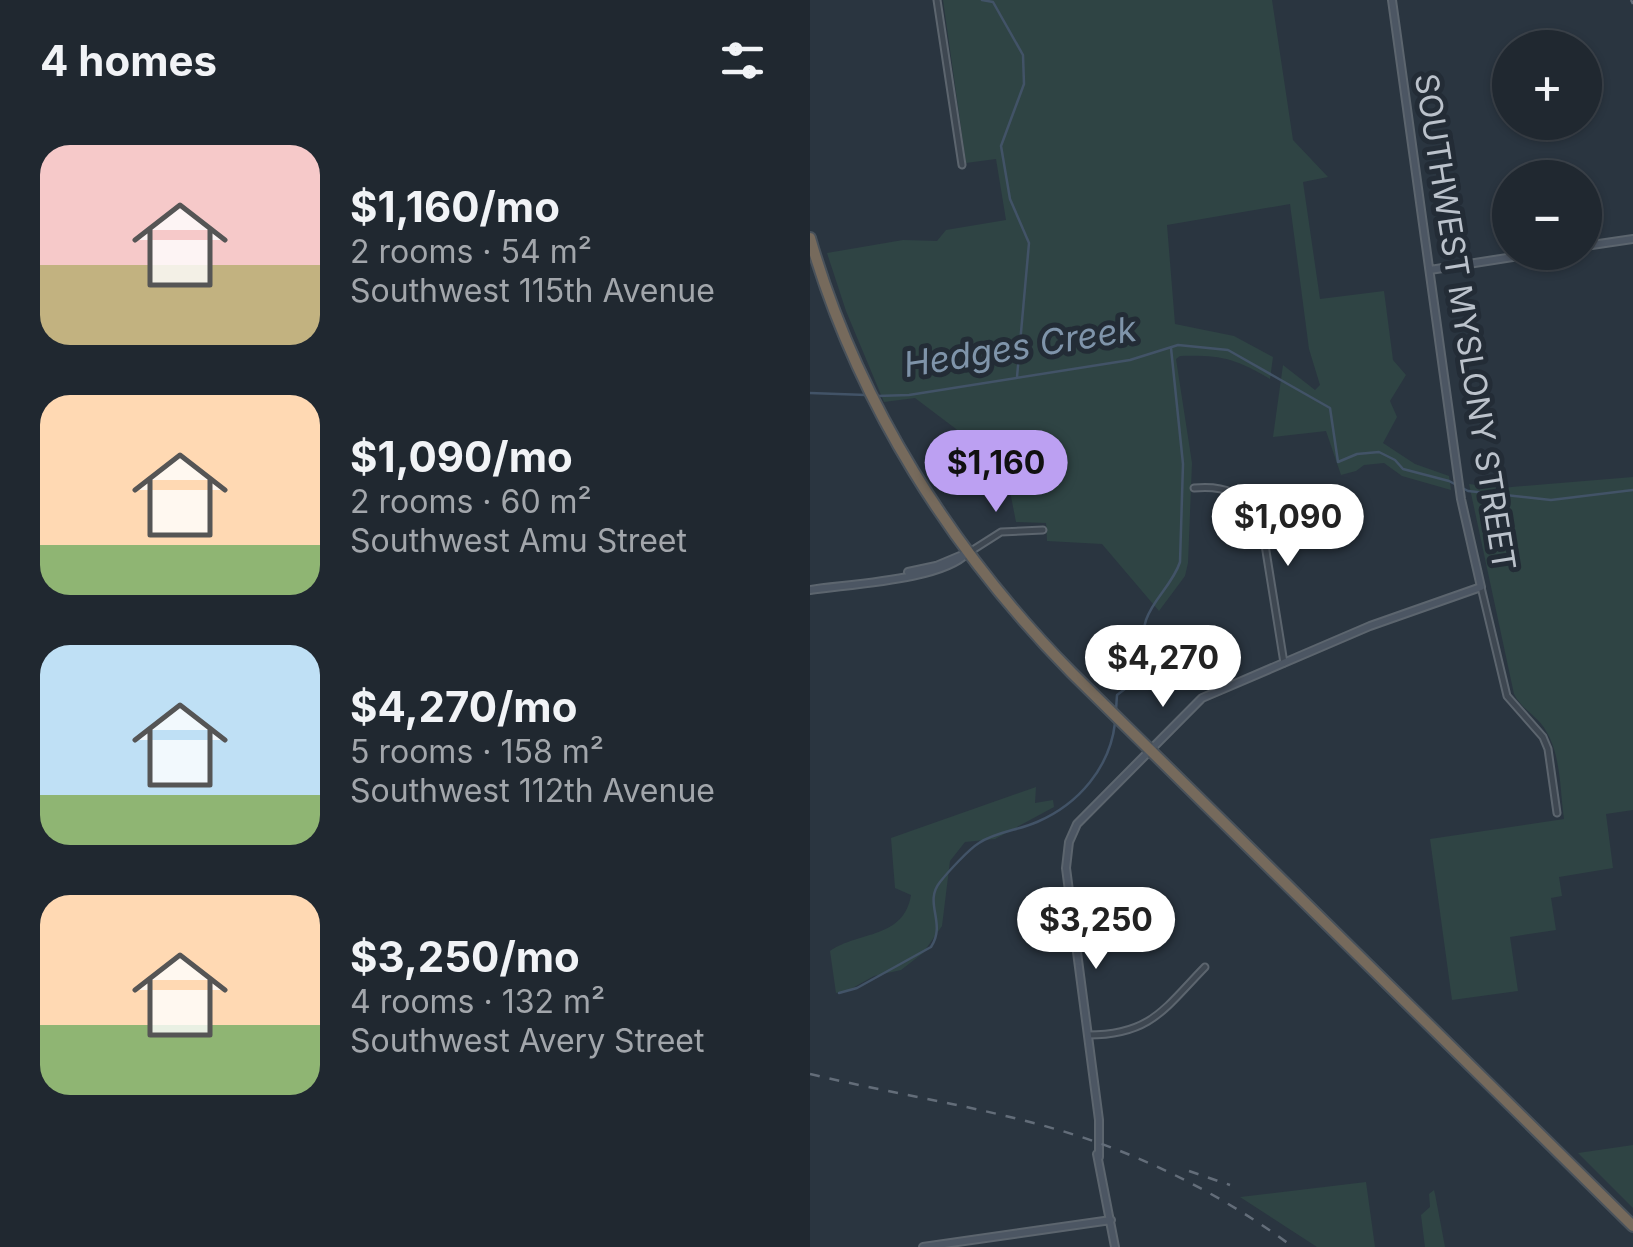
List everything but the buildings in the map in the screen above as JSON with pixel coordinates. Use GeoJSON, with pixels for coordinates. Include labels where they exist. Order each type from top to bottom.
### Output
{"type":"FeatureCollection","features":[{"type":"Feature","properties":{"kind":"highway"},"geometry":{"type":"LineString","coordinates":[[811,246],[845,336],[879,410],[912,470],[967,554],[1051,652],[1633,1226]]}},
{"type":"Feature","properties":{"kind":"street"},"geometry":{"type":"LineString","coordinates":[[937,0],[962,165]]}},
{"type":"Feature","properties":{"kind":"street","name":"SOUTHWEST MYSLONY STREET"},"geometry":{"type":"LineString","coordinates":[[1392,0],[1461,499],[1507,696],[1543,737],[1557,813]]}},
{"type":"Feature","properties":{"kind":"street"},"geometry":{"type":"LineString","coordinates":[[1602,244],[1633,239]]}},
{"type":"Feature","properties":{"kind":"street"},"geometry":{"type":"LineString","coordinates":[[1430,270],[1492,260]]}},
{"type":"Feature","properties":{"kind":"street"},"geometry":{"type":"LineString","coordinates":[[1194,488],[1218,487],[1244,498],[1264,527],[1284,663]]}},
{"type":"Feature","properties":{"kind":"street"},"geometry":{"type":"LineString","coordinates":[[810,590],[944,569],[1001,532],[1044,530]]}},
{"type":"Feature","properties":{"kind":"street"},"geometry":{"type":"LineString","coordinates":[[1116,1247],[1095,1142],[1096,1113],[1067,880],[1068,842],[1082,818],[1202,698],[1420,606],[1481,588]]}},
{"type":"Feature","properties":{"kind":"street"},"geometry":{"type":"LineString","coordinates":[[1086,1035],[1143,1026],[1205,967]]}},
{"type":"Feature","properties":{"kind":"street"},"geometry":{"type":"LineString","coordinates":[[928,1247],[1111,1220]]}},
{"type":"Feature","properties":{"kind":"green space"},"geometry":{"type":"Polygon","coordinates":[[[943,0],[1272,0],[1293,140],[1328,177],[1303,182],[1320,299],[1384,291],[1393,360],[1406,375],[1390,401],[1397,417],[1383,443],[1415,464],[1449,476],[1451,490],[1402,476],[1384,463],[1364,465],[1341,475],[1326,431],[1273,437],[1283,365],[1315,390],[1320,385],[1309,349],[1290,204],[1167,225],[1175,324],[1234,336],[1273,357],[1270,379],[1227,359],[1176,359],[1192,463],[1188,563],[1185,576],[1159,611],[1102,544],[1047,541],[1046,523],[1016,522],[1005,466],[915,398],[884,402],[827,253],[903,240],[937,241],[946,230],[1006,220],[996,159],[966,163],[943,0]]]}},
{"type":"Feature","properties":{"kind":"green space"},"geometry":{"type":"Polygon","coordinates":[[[1633,477],[1633,810],[1606,814],[1613,868],[1559,877],[1562,896],[1551,898],[1556,930],[1510,937],[1518,991],[1452,1000],[1430,839],[1564,819],[1551,741],[1514,694],[1469,484],[1500,488],[1633,477]]]}},
{"type":"Feature","properties":{"kind":"green space"},"geometry":{"type":"Polygon","coordinates":[[[1036,787],[1035,803],[1053,800],[1054,807],[995,839],[965,842],[950,861],[942,926],[923,953],[901,970],[874,976],[836,993],[830,951],[890,927],[907,909],[911,895],[895,888],[891,838],[1036,787]]]}},
{"type":"Feature","properties":{"kind":"green space"},"geometry":{"type":"Polygon","coordinates":[[[1633,1145],[1633,1208],[1578,1153],[1633,1145]]]}},
{"type":"Feature","properties":{"kind":"green space"},"geometry":{"type":"Polygon","coordinates":[[[1366,1182],[1375,1247],[1317,1247],[1240,1197],[1366,1182]]]}},
{"type":"Feature","properties":{"kind":"green space"},"geometry":{"type":"Polygon","coordinates":[[[1434,1190],[1445,1247],[1425,1247],[1421,1215],[1430,1207],[1429,1194],[1434,1190]]]}},
{"type":"Feature","properties":{"kind":"waterway"},"geometry":{"type":"LineString","coordinates":[[982,0],[993,2],[1023,55],[1024,84],[1001,146],[1010,199],[1029,243],[1017,377]]}},
{"type":"Feature","properties":{"kind":"waterway","name":"Hedges Creek"},"geometry":{"type":"LineString","coordinates":[[877,396],[909,395],[1130,360],[1178,345],[1228,350],[1330,408],[1338,462],[1357,454],[1379,452],[1403,469],[1449,481],[1468,491],[1551,500],[1633,490]]}},
{"type":"Feature","properties":{"kind":"waterway","name":"Hedges Creek"},"geometry":{"type":"LineString","coordinates":[[1116,710],[1117,695],[1150,670],[1144,633],[1146,620],[1180,562],[1183,464],[1171,348]]}},
{"type":"Feature","properties":{"kind":"waterway","name":"Hedges Creek"},"geometry":{"type":"LineString","coordinates":[[810,393],[866,395]]}},
{"type":"Feature","properties":{"kind":"waterway","name":"Hedges Creek"},"geometry":{"type":"LineString","coordinates":[[839,993],[857,988],[931,947],[937,930],[935,890],[940,882],[979,843],[1037,822],[1079,794],[1107,754],[1115,723]]}},
{"type":"Feature","properties":{"kind":"railway"},"geometry":{"type":"LineString","coordinates":[[1631,0],[1633,4]]}},
{"type":"Feature","properties":{"kind":"railway"},"geometry":{"type":"LineString","coordinates":[[810,1074],[992,1113],[1099,1143],[1200,1188],[1293,1247]]}},
{"type":"Feature","properties":{"kind":"railway"},"geometry":{"type":"LineString","coordinates":[[1189,1171],[1230,1185]]}}]}
